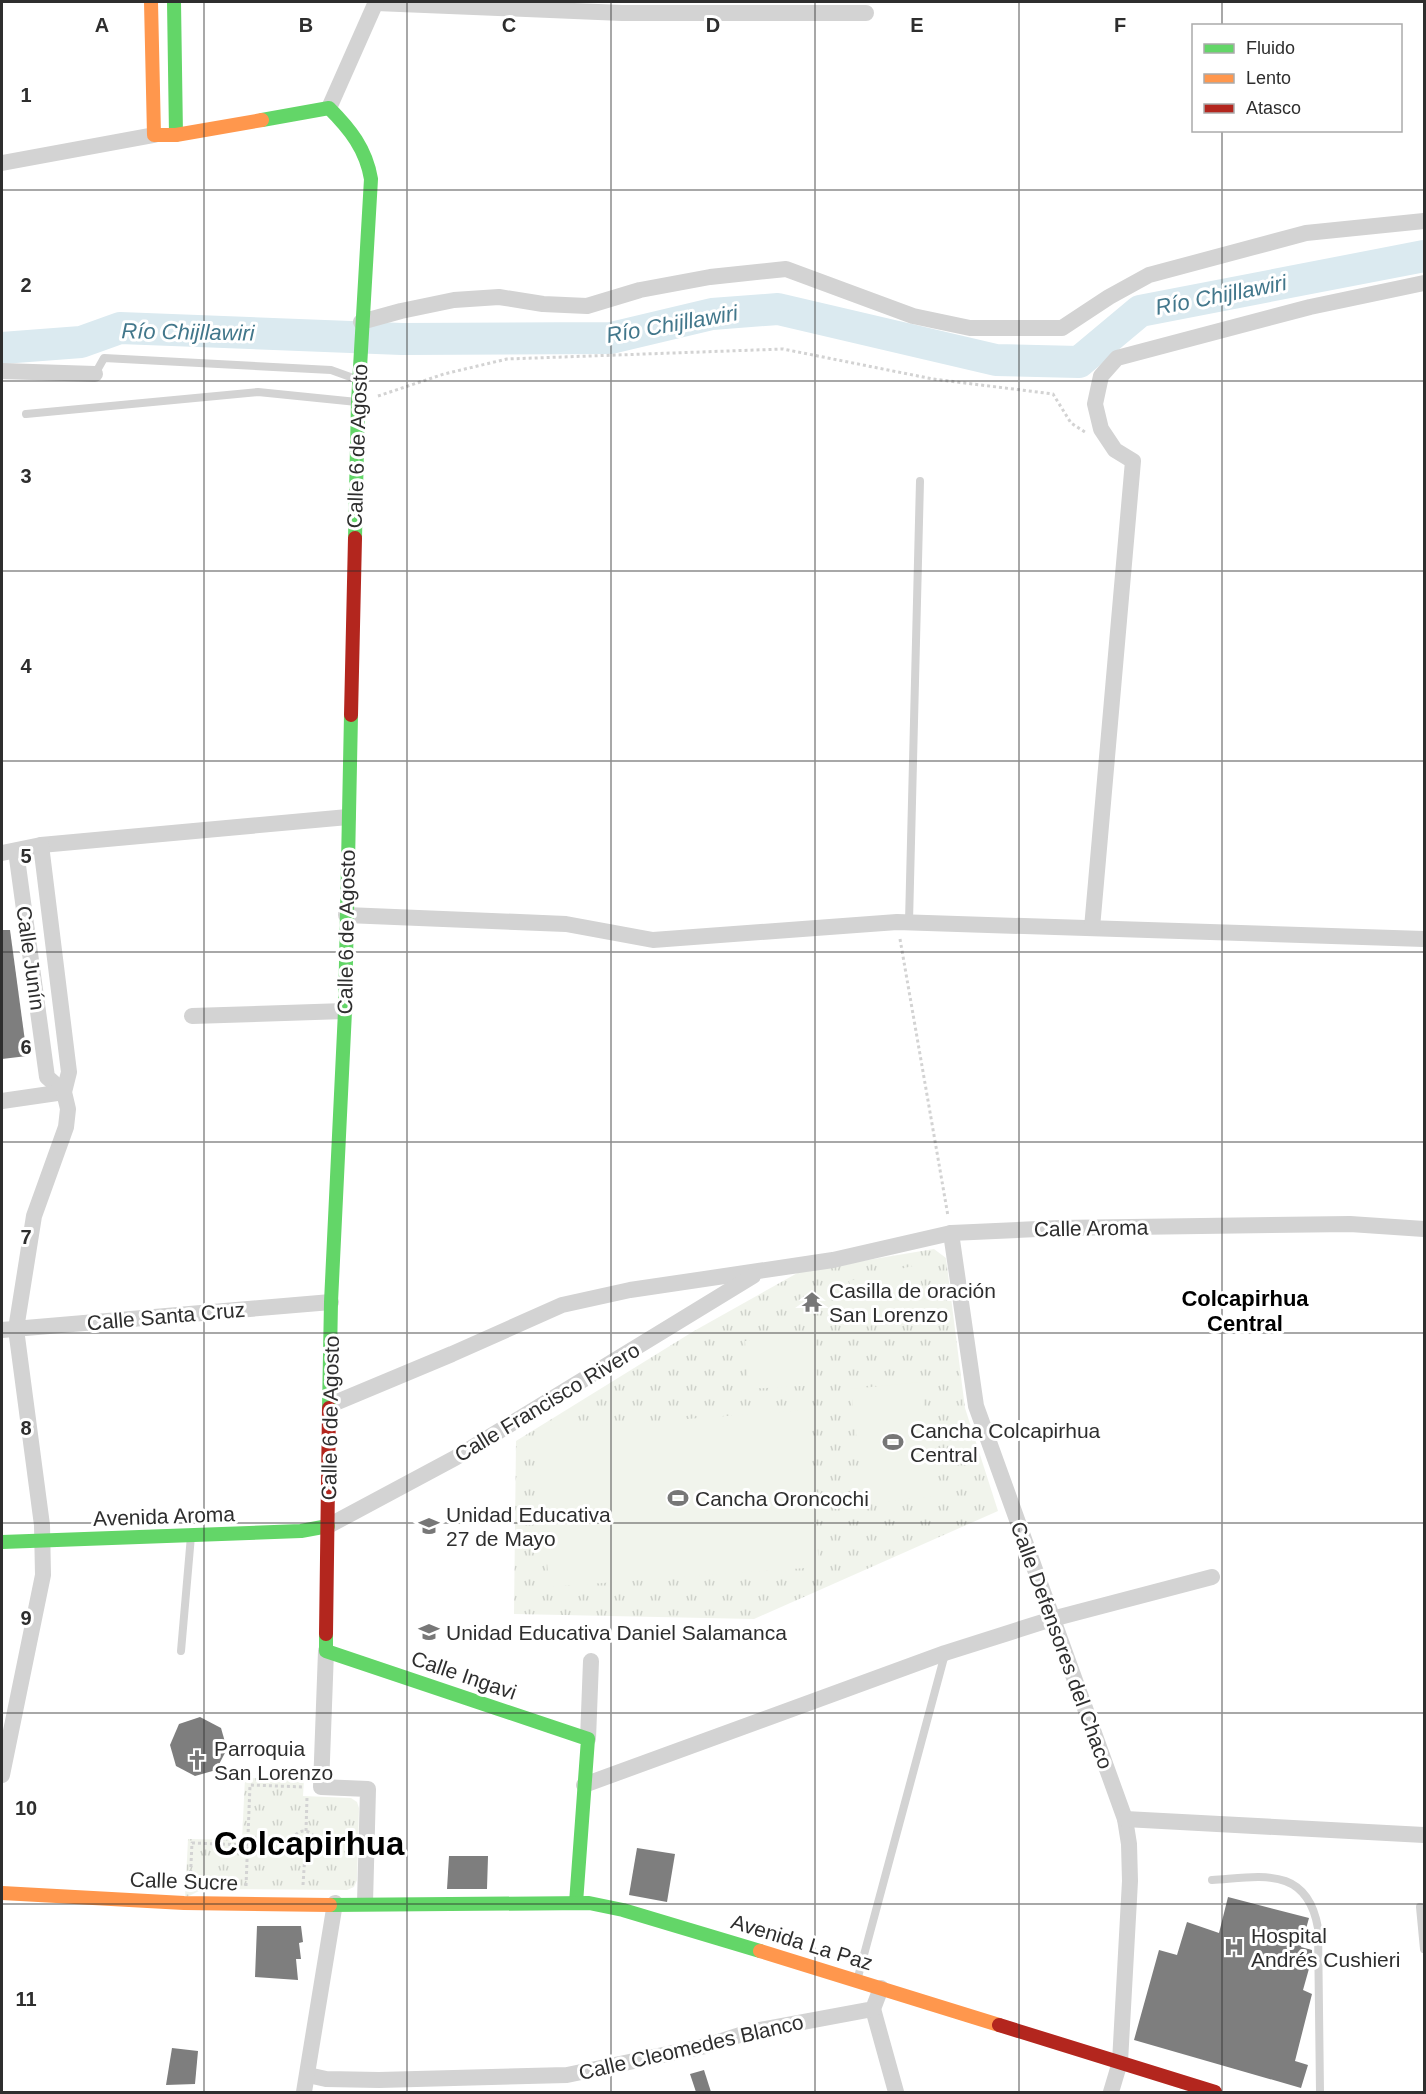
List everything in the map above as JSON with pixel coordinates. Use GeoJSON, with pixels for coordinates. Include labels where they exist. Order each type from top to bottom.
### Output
{"type":"FeatureCollection","features":[{"type":"Feature","properties":{"kind":"main road"},"geometry":{"type":"LineString","coordinates":[[151,2],[154,135],[176,135],[329,108]]}},
{"type":"Feature","properties":{"kind":"main road"},"geometry":{"type":"LineString","coordinates":[[174,2],[176,135]]}},
{"type":"Feature","properties":{"kind":"main road","name":"Calle 6 de Agosto"},"geometry":{"type":"LineString","coordinates":[[326,1651],[331,1302],[345,1011],[358,402],[371,179],[366,155],[352,131],[329,108]]}},
{"type":"Feature","properties":{"kind":"main road","name":"Avenida Aroma"},"geometry":{"type":"LineString","coordinates":[[2,1542],[301,1531],[328,1526]]}},
{"type":"Feature","properties":{"kind":"main road","name":"Calle Ingavi"},"geometry":{"type":"LineString","coordinates":[[326,1651],[588,1738]]}},
{"type":"Feature","properties":{"kind":"main road"},"geometry":{"type":"LineString","coordinates":[[576,1903],[588,1738]]}},
{"type":"Feature","properties":{"kind":"main road","name":"Calle Sucre"},"geometry":{"type":"LineString","coordinates":[[2,1893],[245,1905],[364,1904]]}},
{"type":"Feature","properties":{"kind":"main road","name":"Avenida La Paz"},"geometry":{"type":"LineString","coordinates":[[364,1904],[589,1903],[623,1910],[857,1980],[1215,2092]]}},
{"type":"Feature","properties":{"kind":"street"},"geometry":{"type":"LineString","coordinates":[[329,108],[376,2],[622,13],[866,13]]}},
{"type":"Feature","properties":{"kind":"street"},"geometry":{"type":"LineString","coordinates":[[2,163],[154,135]]}},
{"type":"Feature","properties":{"kind":"street"},"geometry":{"type":"LineString","coordinates":[[361,327],[401,310],[454,300],[499,297],[543,304],[587,306],[640,290],[786,269],[913,316],[958,326],[1062,328],[1109,297],[1149,275],[1306,233],[1425,221]]}},
{"type":"Feature","properties":{"kind":"street"},"geometry":{"type":"LineString","coordinates":[[1092,928],[1133,461],[1115,450],[1101,429],[1095,404],[1101,376],[1117,358],[1310,307],[1425,283]]}},
{"type":"Feature","properties":{"kind":"street"},"geometry":{"type":"LineString","coordinates":[[2,371],[95,374]]}},
{"type":"Feature","properties":{"kind":"street"},"geometry":{"type":"LineString","coordinates":[[9,852],[40,846],[348,817]]}},
{"type":"Feature","properties":{"kind":"street","name":"Calle Junín"},"geometry":{"type":"LineString","coordinates":[[2,1775],[43,1575],[42,1525],[9,1329],[34,1216],[66,1126],[68,1109],[64,1092],[69,1072],[40,846]]}},
{"type":"Feature","properties":{"kind":"street","name":"Calle Junín"},"geometry":{"type":"LineString","coordinates":[[9,852],[47,1077],[64,1092]]}},
{"type":"Feature","properties":{"kind":"street"},"geometry":{"type":"LineString","coordinates":[[346,915],[566,924],[653,940],[903,922],[1425,939]]}},
{"type":"Feature","properties":{"kind":"street"},"geometry":{"type":"LineString","coordinates":[[192,1016],[345,1011]]}},
{"type":"Feature","properties":{"kind":"street"},"geometry":{"type":"LineString","coordinates":[[2,1101],[64,1092]]}},
{"type":"Feature","properties":{"kind":"street","name":"Calle Aroma"},"geometry":{"type":"LineString","coordinates":[[330,1406],[562,1305],[630,1290],[833,1260],[951,1233],[1059,1228],[1350,1224],[1425,1229]]}},
{"type":"Feature","properties":{"kind":"street","name":"Calle Defensores del Chaco"},"geometry":{"type":"LineString","coordinates":[[951,1233],[976,1406],[1125,1819],[1129,1844],[1130,1881],[1120,2062],[1111,2092]]}},
{"type":"Feature","properties":{"kind":"street","name":"Calle Francisco Rivero"},"geometry":{"type":"LineString","coordinates":[[328,1526],[455,1458],[762,1270]]}},
{"type":"Feature","properties":{"kind":"street","name":"Calle Santa Cruz"},"geometry":{"type":"LineString","coordinates":[[9,1329],[331,1302]]}},
{"type":"Feature","properties":{"kind":"street"},"geometry":{"type":"LineString","coordinates":[[584,1785],[945,1653],[1052,1619],[1212,1577]]}},
{"type":"Feature","properties":{"kind":"street","name":"Calle 6 de Agosto"},"geometry":{"type":"LineString","coordinates":[[326,1651],[321,1787],[368,1788],[364,1904]]}},
{"type":"Feature","properties":{"kind":"street"},"geometry":{"type":"LineString","coordinates":[[588,1738],[591,1661]]}},
{"type":"Feature","properties":{"kind":"street"},"geometry":{"type":"LineString","coordinates":[[1125,1819],[1425,1835]]}},
{"type":"Feature","properties":{"kind":"street"},"geometry":{"type":"LineString","coordinates":[[304,2092],[335,1903]]}},
{"type":"Feature","properties":{"kind":"street"},"geometry":{"type":"LineString","coordinates":[[881,1988],[873,2009],[896,2092]]}},
{"type":"Feature","properties":{"kind":"street","name":"Calle Cleomedes Blanco"},"geometry":{"type":"LineString","coordinates":[[308,2075],[381,2086],[567,2075],[706,2046],[749,2032],[873,2009]]}},
{"type":"Feature","properties":{"kind":"lane"},"geometry":{"type":"LineString","coordinates":[[95,374],[104,358],[331,370],[359,380]]}},
{"type":"Feature","properties":{"kind":"lane"},"geometry":{"type":"LineString","coordinates":[[26,414],[258,392],[358,402]]}},
{"type":"Feature","properties":{"kind":"lane"},"geometry":{"type":"LineString","coordinates":[[903,922],[920,481]]}},
{"type":"Feature","properties":{"kind":"lane"},"geometry":{"type":"LineString","coordinates":[[181,1651],[191,1536]]}},
{"type":"Feature","properties":{"kind":"lane"},"geometry":{"type":"LineString","coordinates":[[857,1980],[945,1653]]}},
{"type":"Feature","properties":{"kind":"lane"},"geometry":{"type":"LineString","coordinates":[[1212,1880],[1267,1877],[1283,1879],[1300,1890],[1315,1910],[1318,1928],[1320,2092]]}},
{"type":"Feature","properties":{"kind":"lane"},"geometry":{"type":"LineString","coordinates":[[1420,1907],[1425,1949]]}},
{"type":"Feature","properties":{"kind":"path"},"geometry":{"type":"LineString","coordinates":[[358,402],[444,374],[507,359],[783,349],[933,379],[1053,394],[1071,423],[1088,434]]}},
{"type":"Feature","properties":{"kind":"path"},"geometry":{"type":"LineString","coordinates":[[903,922],[951,1233]]}},
{"type":"Feature","properties":{"kind":"path"},"geometry":{"type":"LineString","coordinates":[[245,1905],[250,1785],[303,1787]]}},
{"type":"Feature","properties":{"kind":"path"},"geometry":{"type":"LineString","coordinates":[[306,1831],[307,1803]]}},
{"type":"Feature","properties":{"kind":"path"},"geometry":{"type":"LineString","coordinates":[[306,1831],[313,1835],[316,1842],[313,1850],[305,1854],[296,1850],[293,1841],[297,1833],[306,1831]]}},
{"type":"Feature","properties":{"kind":"path"},"geometry":{"type":"LineString","coordinates":[[190,1889],[192,1843],[293,1841]]}},
{"type":"Feature","properties":{"kind":"path"},"geometry":{"type":"LineString","coordinates":[[316,1842],[350,1843]]}},
{"type":"Feature","properties":{"kind":"path"},"geometry":{"type":"LineString","coordinates":[[303,1883],[305,1854]]}},
{"type":"Feature","properties":{"kind":"green space"},"geometry":{"type":"Polygon","coordinates":[[[934,1249],[946,1258],[965,1408],[998,1511],[754,1619],[514,1614],[516,1441],[694,1331],[801,1271],[934,1249]]]}},
{"type":"Feature","properties":{"kind":"green space"},"geometry":{"type":"Polygon","coordinates":[[[917,1265],[928,1313],[860,1328],[849,1281],[917,1265]]]}},
{"type":"Feature","properties":{"kind":"green space"},"geometry":{"type":"Polygon","coordinates":[[[815,1337],[817,1385],[748,1389],[745,1341],[815,1337]]]}},
{"type":"Feature","properties":{"kind":"green space","name":"Cancha Colcapirhua Central"},"geometry":{"type":"Polygon","coordinates":[[[921,1382],[934,1496],[864,1504],[851,1389],[921,1382]]]}},
{"type":"Feature","properties":{"kind":"green space","name":"Cancha Oroncochi"},"geometry":{"type":"Polygon","coordinates":[[[808,1410],[819,1567],[549,1587],[537,1430],[808,1410]]]}},
{"type":"Feature","properties":{"kind":"green space"},"geometry":{"type":"Polygon","coordinates":[[[245,1778],[304,1779],[303,1796],[351,1798],[357,1802],[359,1808],[357,1880],[354,1887],[347,1890],[203,1889],[185,1898],[188,1839],[242,1840],[245,1778]]]}},
{"type":"Feature","properties":{"kind":"building"},"geometry":{"type":"Polygon","coordinates":[[[2,930],[10,930],[27,1056],[2,1059],[2,930]]]}},
{"type":"Feature","properties":{"kind":"building"},"geometry":{"type":"Polygon","coordinates":[[[200,1717],[221,1728],[227,1749],[216,1770],[195,1776],[176,1766],[170,1745],[179,1724],[200,1717]]]}},
{"type":"Feature","properties":{"kind":"building"},"geometry":{"type":"Polygon","coordinates":[[[637,1848],[675,1854],[667,1902],[629,1895],[637,1848]]]}},
{"type":"Feature","properties":{"kind":"building"},"geometry":{"type":"Polygon","coordinates":[[[449,1856],[488,1856],[487,1889],[447,1889],[449,1856]]]}},
{"type":"Feature","properties":{"kind":"building"},"geometry":{"type":"Polygon","coordinates":[[[1228,1897],[1309,1918],[1301,1947],[1312,1950],[1303,1990],[1312,1994],[1295,2061],[1308,2065],[1301,2088],[1134,2040],[1159,1950],[1177,1955],[1187,1922],[1219,1933],[1228,1897]]]}},
{"type":"Feature","properties":{"kind":"building"},"geometry":{"type":"Polygon","coordinates":[[[257,1926],[301,1926],[303,1942],[299,1943],[301,1959],[296,1959],[298,1980],[255,1977],[257,1926]]]}},
{"type":"Feature","properties":{"kind":"building"},"geometry":{"type":"Polygon","coordinates":[[[172,2048],[198,2051],[195,2084],[166,2085],[172,2048]]]}},
{"type":"Feature","properties":{"kind":"building"},"geometry":{"type":"Polygon","coordinates":[[[704,2070],[711,2092],[696,2092],[690,2074],[704,2070]]]}},
{"type":"Feature","properties":{"kind":"waterway","name":"Río Chijllawiri"},"geometry":{"type":"LineString","coordinates":[[2,348],[81,342],[120,328],[402,339],[611,338],[712,314],[778,309],[996,360],[1079,362],[1140,311],[1424,256]]}},
{"type":"Feature","properties":{"kind":"traffic: fast"},"geometry":{"type":"LineString","coordinates":[[174,2],[176,135]]}},
{"type":"Feature","properties":{"kind":"traffic: fast"},"geometry":{"type":"LineString","coordinates":[[262,120],[329,108],[356,140],[369,168],[371,179],[358,402],[355,538]]}},
{"type":"Feature","properties":{"kind":"traffic: fast"},"geometry":{"type":"LineString","coordinates":[[329,1408],[331,1302],[345,1011],[351,715]]}},
{"type":"Feature","properties":{"kind":"traffic: fast"},"geometry":{"type":"LineString","coordinates":[[2,1542],[301,1531],[328,1526]]}},
{"type":"Feature","properties":{"kind":"traffic: fast"},"geometry":{"type":"LineString","coordinates":[[326,1634],[326,1651],[588,1739],[576,1903]]}},
{"type":"Feature","properties":{"kind":"traffic: fast"},"geometry":{"type":"LineString","coordinates":[[330,1905],[589,1903],[623,1910],[760,1951]]}},
{"type":"Feature","properties":{"kind":"traffic: slow"},"geometry":{"type":"LineString","coordinates":[[151,2],[154,135],[176,135],[262,120]]}},
{"type":"Feature","properties":{"kind":"traffic: slow"},"geometry":{"type":"LineString","coordinates":[[2,1893],[184,1903],[330,1905]]}},
{"type":"Feature","properties":{"kind":"traffic: slow"},"geometry":{"type":"LineString","coordinates":[[760,1951],[999,2025]]}},
{"type":"Feature","properties":{"kind":"traffic: jam"},"geometry":{"type":"LineString","coordinates":[[351,715],[355,538]]}},
{"type":"Feature","properties":{"kind":"traffic: jam"},"geometry":{"type":"LineString","coordinates":[[326,1634],[329,1408]]}},
{"type":"Feature","properties":{"kind":"traffic: jam"},"geometry":{"type":"LineString","coordinates":[[999,2025],[1215,2092]]}},
{"type":"Feature","properties":{"kind":"place","name":"Casilla de oración San Lorenzo"},"geometry":{"type":"Point","coordinates":[812,1302]}},
{"type":"Feature","properties":{"kind":"place","name":"Cancha Colcapirhua Central"},"geometry":{"type":"Point","coordinates":[893,1442]}},
{"type":"Feature","properties":{"kind":"place","name":"Cancha Oroncochi"},"geometry":{"type":"Point","coordinates":[678,1498]}},
{"type":"Feature","properties":{"kind":"place","name":"Unidad Educativa 27 de Mayo"},"geometry":{"type":"Point","coordinates":[429,1526]}},
{"type":"Feature","properties":{"kind":"place","name":"Unidad Educativa Daniel Salamanca"},"geometry":{"type":"Point","coordinates":[429,1632]}},
{"type":"Feature","properties":{"kind":"place","name":"Parroquia San Lorenzo"},"geometry":{"type":"Point","coordinates":[197,1760]}},
{"type":"Feature","properties":{"kind":"place","name":"Hospital Andrés Cushieri"},"geometry":{"type":"Point","coordinates":[1234,1947]}},
{"type":"Feature","properties":{"kind":"district","name":"Colcapirhua Central"},"geometry":{"type":"Point","coordinates":[1245,1310]}},
{"type":"Feature","properties":{"kind":"district","name":"Colcapirhua"},"geometry":{"type":"Point","coordinates":[309,1843]}}]}
